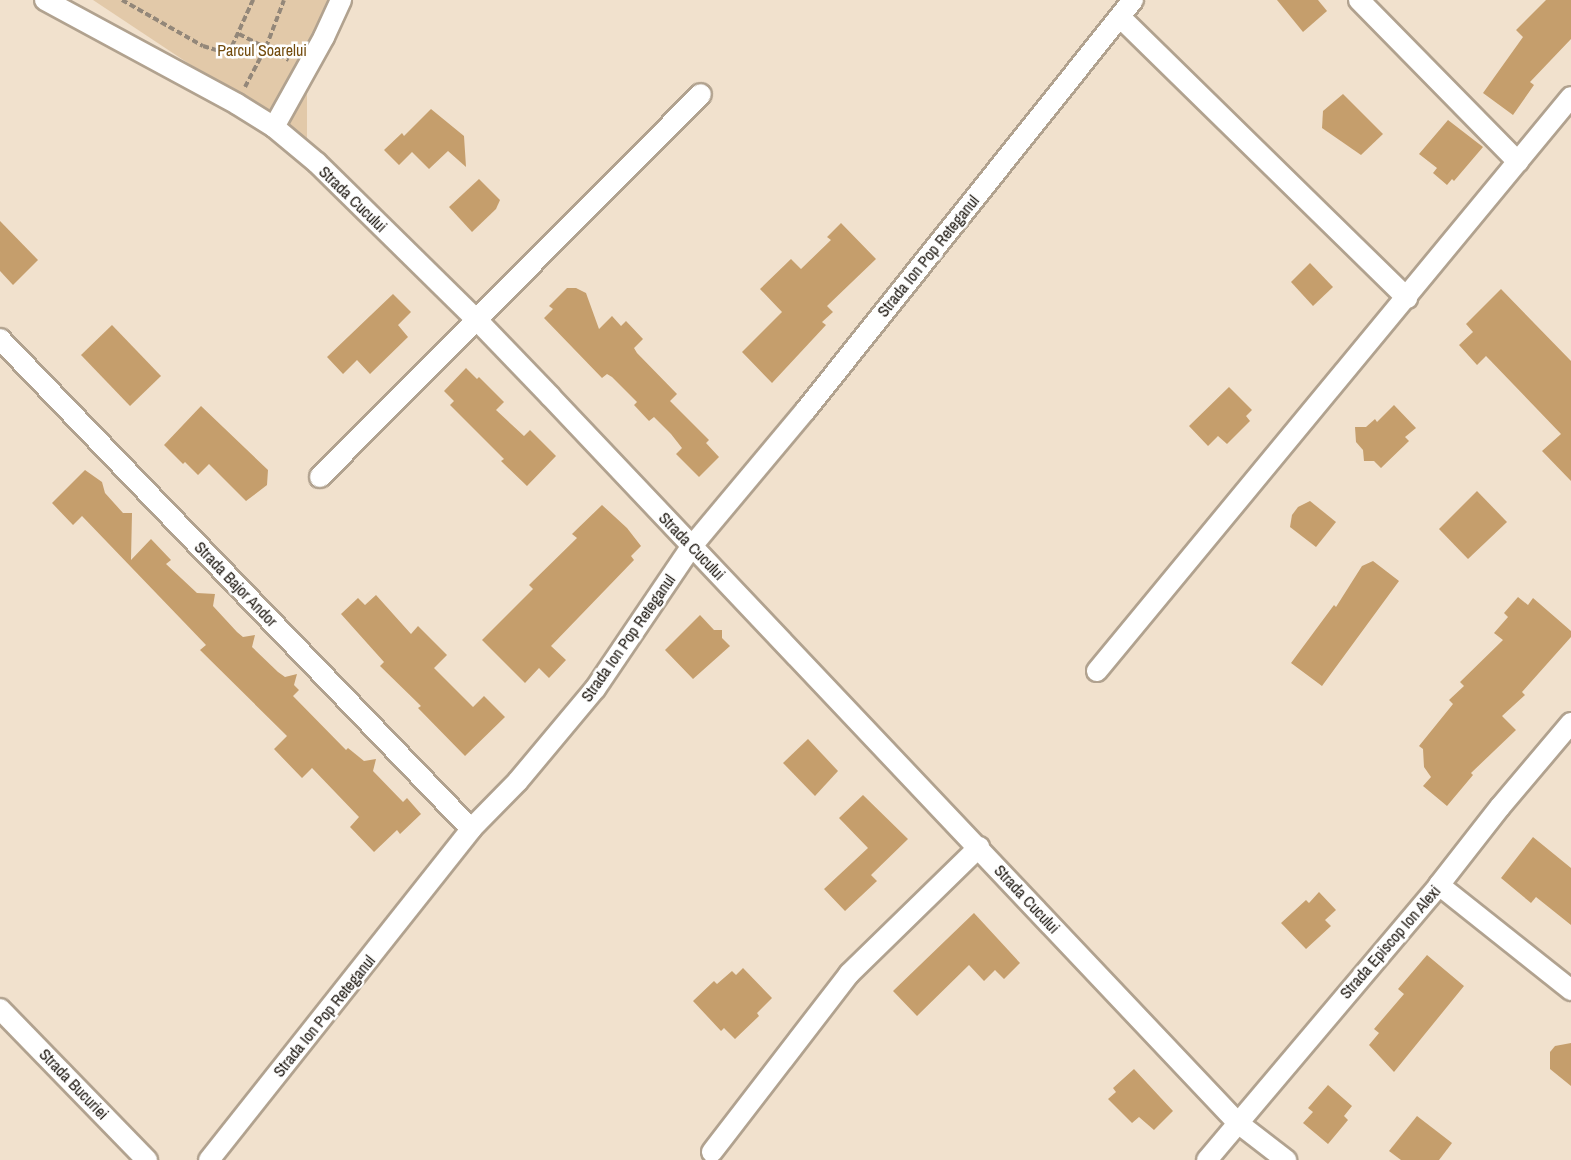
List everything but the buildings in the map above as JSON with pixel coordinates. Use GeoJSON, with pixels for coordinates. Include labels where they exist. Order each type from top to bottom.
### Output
{"type":"FeatureCollection","features":[{"type":"Feature","properties":{"kind":"street","name":"Strada Cucului"},"geometry":{"type":"LineString","coordinates":[[45,0],[237,104],[273,127],[317,163],[476,319],[979,847],[1238,1123],[1286,1160]]}},
{"type":"Feature","properties":{"kind":"street"},"geometry":{"type":"LineString","coordinates":[[273,127],[341,0]]}},
{"type":"Feature","properties":{"kind":"street"},"geometry":{"type":"LineString","coordinates":[[1359,0],[1518,162]]}},
{"type":"Feature","properties":{"kind":"street"},"geometry":{"type":"LineString","coordinates":[[1126,5],[1407,298]]}},
{"type":"Feature","properties":{"kind":"street","name":"Strada Ion Pop Reteganul"},"geometry":{"type":"LineString","coordinates":[[209,1160],[471,829],[518,781],[595,689],[692,546],[805,411],[1126,5]]}},
{"type":"Feature","properties":{"kind":"street"},"geometry":{"type":"LineString","coordinates":[[320,477],[701,94]]}},
{"type":"Feature","properties":{"kind":"street"},"geometry":{"type":"LineString","coordinates":[[1097,670],[1571,97]]}},
{"type":"Feature","properties":{"kind":"street","name":"Strada Bajor Andor"},"geometry":{"type":"LineString","coordinates":[[0,339],[471,829]]}},
{"type":"Feature","properties":{"kind":"street","name":"Strada Episcop Ion Alexi"},"geometry":{"type":"LineString","coordinates":[[1207,1160],[1439,885],[1500,807],[1571,723]]}},
{"type":"Feature","properties":{"kind":"street"},"geometry":{"type":"LineString","coordinates":[[712,1152],[849,974],[979,847]]}},
{"type":"Feature","properties":{"kind":"street"},"geometry":{"type":"LineString","coordinates":[[1439,885],[1571,990]]}},
{"type":"Feature","properties":{"kind":"street","name":"Strada Bucuriei"},"geometry":{"type":"LineString","coordinates":[[0,1009],[147,1160]]}},
{"type":"Feature","properties":{"kind":"path"},"geometry":{"type":"LineString","coordinates":[[122,0],[213,50],[223,52],[232,46],[239,34],[253,0]]}},
{"type":"Feature","properties":{"kind":"path"},"geometry":{"type":"LineString","coordinates":[[237,104],[266,47],[284,0]]}},
{"type":"Feature","properties":{"kind":"path"},"geometry":{"type":"LineString","coordinates":[[239,34],[306,69]]}},
{"type":"Feature","properties":{"kind":"green space","name":"Parcul Soarelui"},"geometry":{"type":"Polygon","coordinates":[[[93,0],[343,0],[307,76],[307,142],[93,0]]]}}]}
